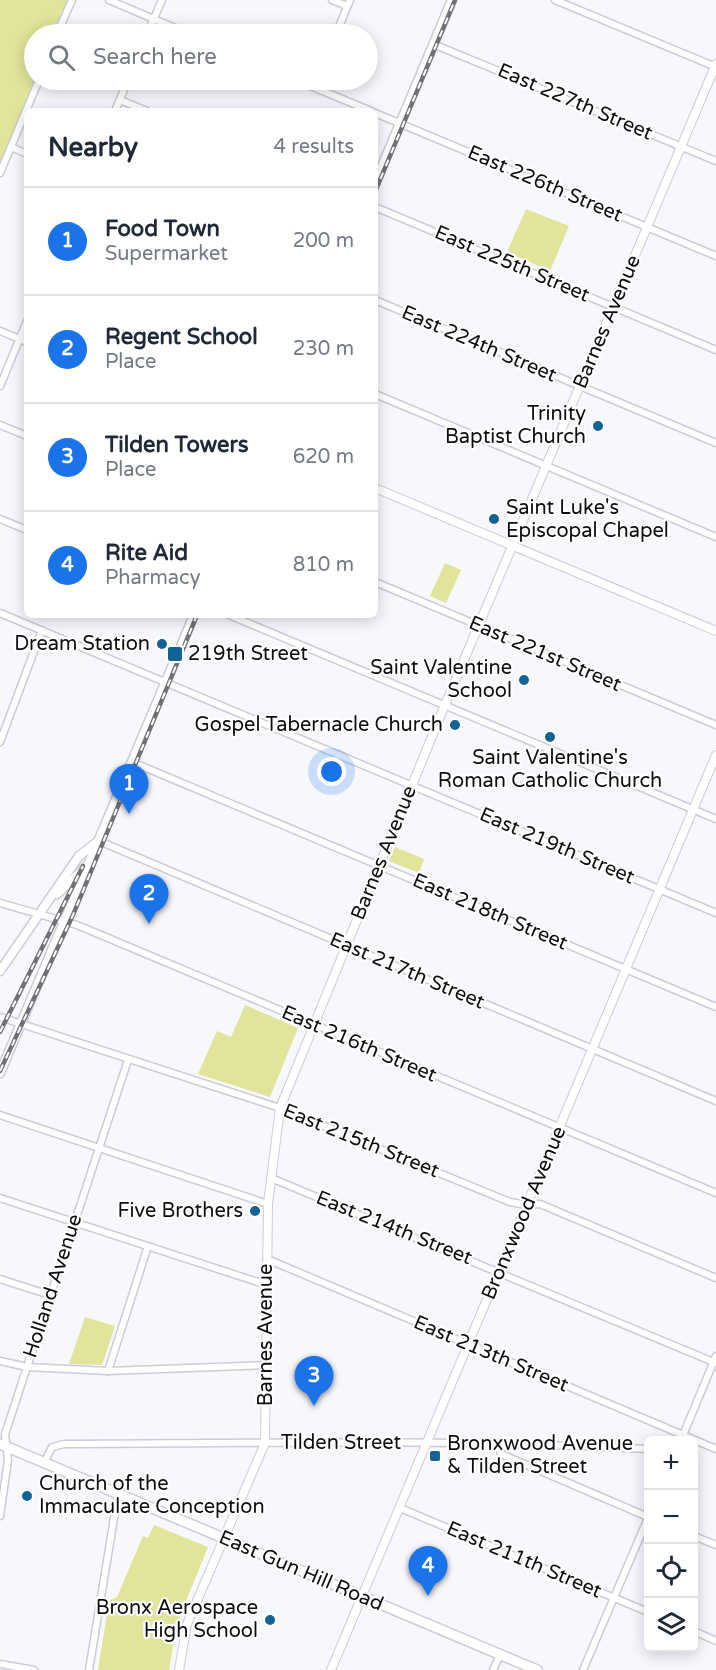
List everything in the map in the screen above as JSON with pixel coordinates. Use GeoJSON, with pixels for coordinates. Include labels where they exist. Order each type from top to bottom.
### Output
{"type":"FeatureCollection","features":[{"type":"Feature","properties":{"kind":"main road"},"geometry":{"type":"LineString","coordinates":[[378,176],[452,0]]}},
{"type":"Feature","properties":{"kind":"main road"},"geometry":{"type":"LineString","coordinates":[[0,1073],[193,618]]}},
{"type":"Feature","properties":{"kind":"main road"},"geometry":{"type":"LineString","coordinates":[[0,970],[49,903],[79,856],[99,841]]}},
{"type":"Feature","properties":{"kind":"main road"},"geometry":{"type":"LineString","coordinates":[[49,903],[89,863]]}},
{"type":"Feature","properties":{"kind":"main road","name":"East Gun Hill Road"},"geometry":{"type":"LineString","coordinates":[[3,1446],[537,1670]]}},
{"type":"Feature","properties":{"kind":"street"},"geometry":{"type":"LineString","coordinates":[[61,24],[72,0]]}},
{"type":"Feature","properties":{"kind":"street"},"geometry":{"type":"LineString","coordinates":[[109,0],[165,24]]}},
{"type":"Feature","properties":{"kind":"street"},"geometry":{"type":"LineString","coordinates":[[151,24],[162,0]]}},
{"type":"Feature","properties":{"kind":"street"},"geometry":{"type":"LineString","coordinates":[[332,0],[349,3],[340,24]]}},
{"type":"Feature","properties":{"kind":"street"},"geometry":{"type":"LineString","coordinates":[[555,0],[716,66]]}},
{"type":"Feature","properties":{"kind":"street","name":"East 227th Street"},"geometry":{"type":"LineString","coordinates":[[434,44],[716,162]]}},
{"type":"Feature","properties":{"kind":"street","name":"Barnes Avenue"},"geometry":{"type":"LineString","coordinates":[[179,1670],[187,1624],[266,1443],[268,1204],[279,1107],[445,705],[716,66]]}},
{"type":"Feature","properties":{"kind":"street"},"geometry":{"type":"LineString","coordinates":[[27,108],[35,90]]}},
{"type":"Feature","properties":{"kind":"street"},"geometry":{"type":"LineString","coordinates":[[116,108],[124,90]]}},
{"type":"Feature","properties":{"kind":"street","name":"East 226th Street"},"geometry":{"type":"LineString","coordinates":[[320,90],[363,108]]}},
{"type":"Feature","properties":{"kind":"street"},"geometry":{"type":"LineString","coordinates":[[120,100],[140,108]]}},
{"type":"Feature","properties":{"kind":"street","name":"East 226th Street"},"geometry":{"type":"LineString","coordinates":[[378,114],[716,256]]}},
{"type":"Feature","properties":{"kind":"street"},"geometry":{"type":"LineString","coordinates":[[0,173],[24,116]]}},
{"type":"Feature","properties":{"kind":"street"},"geometry":{"type":"LineString","coordinates":[[11,147],[24,153]]}},
{"type":"Feature","properties":{"kind":"street","name":"East 225th Street"},"geometry":{"type":"LineString","coordinates":[[378,208],[716,350]]}},
{"type":"Feature","properties":{"kind":"street","name":"East 224th Street"},"geometry":{"type":"LineString","coordinates":[[378,301],[716,443]]}},
{"type":"Feature","properties":{"kind":"street"},"geometry":{"type":"LineString","coordinates":[[0,386],[24,329]]}},
{"type":"Feature","properties":{"kind":"street"},"geometry":{"type":"LineString","coordinates":[[0,331],[24,341]]}},
{"type":"Feature","properties":{"kind":"street"},"geometry":{"type":"LineString","coordinates":[[378,395],[716,537]]}},
{"type":"Feature","properties":{"kind":"street"},"geometry":{"type":"LineString","coordinates":[[0,425],[24,435]]}},
{"type":"Feature","properties":{"kind":"street"},"geometry":{"type":"LineString","coordinates":[[378,489],[716,631]]}},
{"type":"Feature","properties":{"kind":"street"},"geometry":{"type":"LineString","coordinates":[[0,519],[24,529]]}},
{"type":"Feature","properties":{"kind":"street","name":"East 221st Street"},"geometry":{"type":"LineString","coordinates":[[378,583],[716,725]]}},
{"type":"Feature","properties":{"kind":"street","name":"East 219th Street"},"geometry":{"type":"LineString","coordinates":[[0,613],[716,913]]}},
{"type":"Feature","properties":{"kind":"street"},"geometry":{"type":"LineString","coordinates":[[236,618],[716,819]]}},
{"type":"Feature","properties":{"kind":"street"},"geometry":{"type":"LineString","coordinates":[[0,742],[42,630]]}},
{"type":"Feature","properties":{"kind":"street","name":"Bronxwood Avenue"},"geometry":{"type":"LineString","coordinates":[[332,1670],[716,755]]}},
{"type":"Feature","properties":{"kind":"street","name":"East 218th Street"},"geometry":{"type":"LineString","coordinates":[[132,762],[716,1006]]}},
{"type":"Feature","properties":{"kind":"street","name":"East 217th Street"},"geometry":{"type":"LineString","coordinates":[[99,841],[716,1101]]}},
{"type":"Feature","properties":{"kind":"street","name":"East 216th Street"},"geometry":{"type":"LineString","coordinates":[[0,903],[65,920],[716,1193]]}},
{"type":"Feature","properties":{"kind":"street","name":"East 215th Street"},"geometry":{"type":"LineString","coordinates":[[0,1017],[279,1107],[510,1202],[527,1205],[540,1204],[716,1278]]}},
{"type":"Feature","properties":{"kind":"street","name":"Holland Avenue"},"geometry":{"type":"LineString","coordinates":[[0,1516],[8,1460],[3,1446],[5,1434],[128,1059]]}},
{"type":"Feature","properties":{"kind":"street"},"geometry":{"type":"LineString","coordinates":[[0,1115],[268,1204]]}},
{"type":"Feature","properties":{"kind":"street","name":"East 214th Street"},"geometry":{"type":"LineString","coordinates":[[271,1178],[715,1360]]}},
{"type":"Feature","properties":{"kind":"street"},"geometry":{"type":"LineString","coordinates":[[0,1198],[267,1285]]}},
{"type":"Feature","properties":{"kind":"street"},"geometry":{"type":"LineString","coordinates":[[108,1371],[148,1246]]}},
{"type":"Feature","properties":{"kind":"street","name":"East 213th Street"},"geometry":{"type":"LineString","coordinates":[[267,1259],[469,1344],[677,1436]]}},
{"type":"Feature","properties":{"kind":"street"},"geometry":{"type":"LineString","coordinates":[[0,1279],[50,1295]]}},
{"type":"Feature","properties":{"kind":"street"},"geometry":{"type":"LineString","coordinates":[[683,1436],[715,1360]]}},
{"type":"Feature","properties":{"kind":"street"},"geometry":{"type":"LineString","coordinates":[[0,1361],[27,1367],[108,1371],[267,1365]]}},
{"type":"Feature","properties":{"kind":"street","name":"Tilden Street"},"geometry":{"type":"LineString","coordinates":[[44,1463],[52,1447],[64,1444],[428,1442],[644,1449]]}},
{"type":"Feature","properties":{"kind":"street"},"geometry":{"type":"LineString","coordinates":[[498,1443],[501,1454],[644,1516]]}},
{"type":"Feature","properties":{"kind":"street","name":"East 213th Street"},"geometry":{"type":"LineString","coordinates":[[698,1443],[716,1449]]}},
{"type":"Feature","properties":{"kind":"street"},"geometry":{"type":"LineString","coordinates":[[89,1670],[118,1494]]}},
{"type":"Feature","properties":{"kind":"street","name":"East 211th Street"},"geometry":{"type":"LineString","coordinates":[[400,1508],[644,1610]]}},
{"type":"Feature","properties":{"kind":"street"},"geometry":{"type":"LineString","coordinates":[[583,1670],[644,1528]]}},
{"type":"Feature","properties":{"kind":"street"},"geometry":{"type":"LineString","coordinates":[[698,1538],[716,1545]]}},
{"type":"Feature","properties":{"kind":"street"},"geometry":{"type":"LineString","coordinates":[[698,1633],[716,1641]]}},
{"type":"Feature","properties":{"kind":"street"},"geometry":{"type":"LineString","coordinates":[[493,1670],[500,1655]]}},
{"type":"Feature","properties":{"kind":"street"},"geometry":{"type":"LineString","coordinates":[[0,1664],[34,1670]]}},
{"type":"Feature","properties":{"kind":"green space"},"geometry":{"type":"Polygon","coordinates":[[[0,0],[68,0],[58,24],[24,24],[24,90],[31,90],[0,164],[0,0]]]}},
{"type":"Feature","properties":{"kind":"green space"},"geometry":{"type":"Polygon","coordinates":[[[526,209],[569,226],[550,271],[507,252],[526,209]]]}},
{"type":"Feature","properties":{"kind":"green space"},"geometry":{"type":"Polygon","coordinates":[[[445,563],[461,570],[446,603],[430,596],[445,563]]]}},
{"type":"Feature","properties":{"kind":"green space"},"geometry":{"type":"Polygon","coordinates":[[[395,847],[424,859],[419,873],[389,861],[395,847]]]}},
{"type":"Feature","properties":{"kind":"green space"},"geometry":{"type":"Polygon","coordinates":[[[245,1005],[298,1028],[270,1097],[198,1074],[217,1031],[231,1037],[245,1005]]]}},
{"type":"Feature","properties":{"kind":"green space"},"geometry":{"type":"Polygon","coordinates":[[[85,1317],[115,1326],[102,1365],[69,1364],[85,1317]]]}},
{"type":"Feature","properties":{"kind":"green space"},"geometry":{"type":"Polygon","coordinates":[[[154,1525],[208,1547],[177,1623],[169,1670],[98,1670],[109,1601],[117,1597],[143,1536],[148,1538],[154,1525]]]}},
{"type":"Feature","properties":{"kind":"railway"},"geometry":{"type":"LineString","coordinates":[[378,185],[455,0]]}},
{"type":"Feature","properties":{"kind":"railway"},"geometry":{"type":"LineString","coordinates":[[0,1071],[73,915],[196,618]]}},
{"type":"Feature","properties":{"kind":"railway"},"geometry":{"type":"LineString","coordinates":[[0,1032],[83,866]]}},
{"type":"Feature","properties":{"kind":"place","name":"Trinity Baptist Church"},"geometry":{"type":"Point","coordinates":[598,426]}},
{"type":"Feature","properties":{"kind":"place","name":"Saint Luke's Episcopal Chapel"},"geometry":{"type":"Point","coordinates":[494,519]}},
{"type":"Feature","properties":{"kind":"place","name":"Dream Station"},"geometry":{"type":"Point","coordinates":[162,644]}},
{"type":"Feature","properties":{"kind":"place","name":"219th Street"},"geometry":{"type":"Point","coordinates":[175,654]}},
{"type":"Feature","properties":{"kind":"place","name":"Saint Valentine School"},"geometry":{"type":"Point","coordinates":[524,680]}},
{"type":"Feature","properties":{"kind":"place","name":"Gospel Tabernacle Church"},"geometry":{"type":"Point","coordinates":[455,725]}},
{"type":"Feature","properties":{"kind":"place","name":"Saint Valentine's Roman Catholic Church"},"geometry":{"type":"Point","coordinates":[550,737]}},
{"type":"Feature","properties":{"kind":"place","name":"Food Town"},"geometry":{"type":"Point","coordinates":[129,814]}},
{"type":"Feature","properties":{"kind":"place","name":"Regent School"},"geometry":{"type":"Point","coordinates":[149,924]}},
{"type":"Feature","properties":{"kind":"place","name":"Five Brothers"},"geometry":{"type":"Point","coordinates":[255,1211]}},
{"type":"Feature","properties":{"kind":"place","name":"Tilden Towers"},"geometry":{"type":"Point","coordinates":[314,1406]}},
{"type":"Feature","properties":{"kind":"place","name":"Bronxwood Avenue & Tilden Street"},"geometry":{"type":"Point","coordinates":[435,1456]}},
{"type":"Feature","properties":{"kind":"place","name":"Church of the Immaculate Conception"},"geometry":{"type":"Point","coordinates":[27,1496]}},
{"type":"Feature","properties":{"kind":"place","name":"Rite Aid"},"geometry":{"type":"Point","coordinates":[428,1596]}},
{"type":"Feature","properties":{"kind":"place","name":"Bronx Aerospace High School"},"geometry":{"type":"Point","coordinates":[270,1620]}}]}
